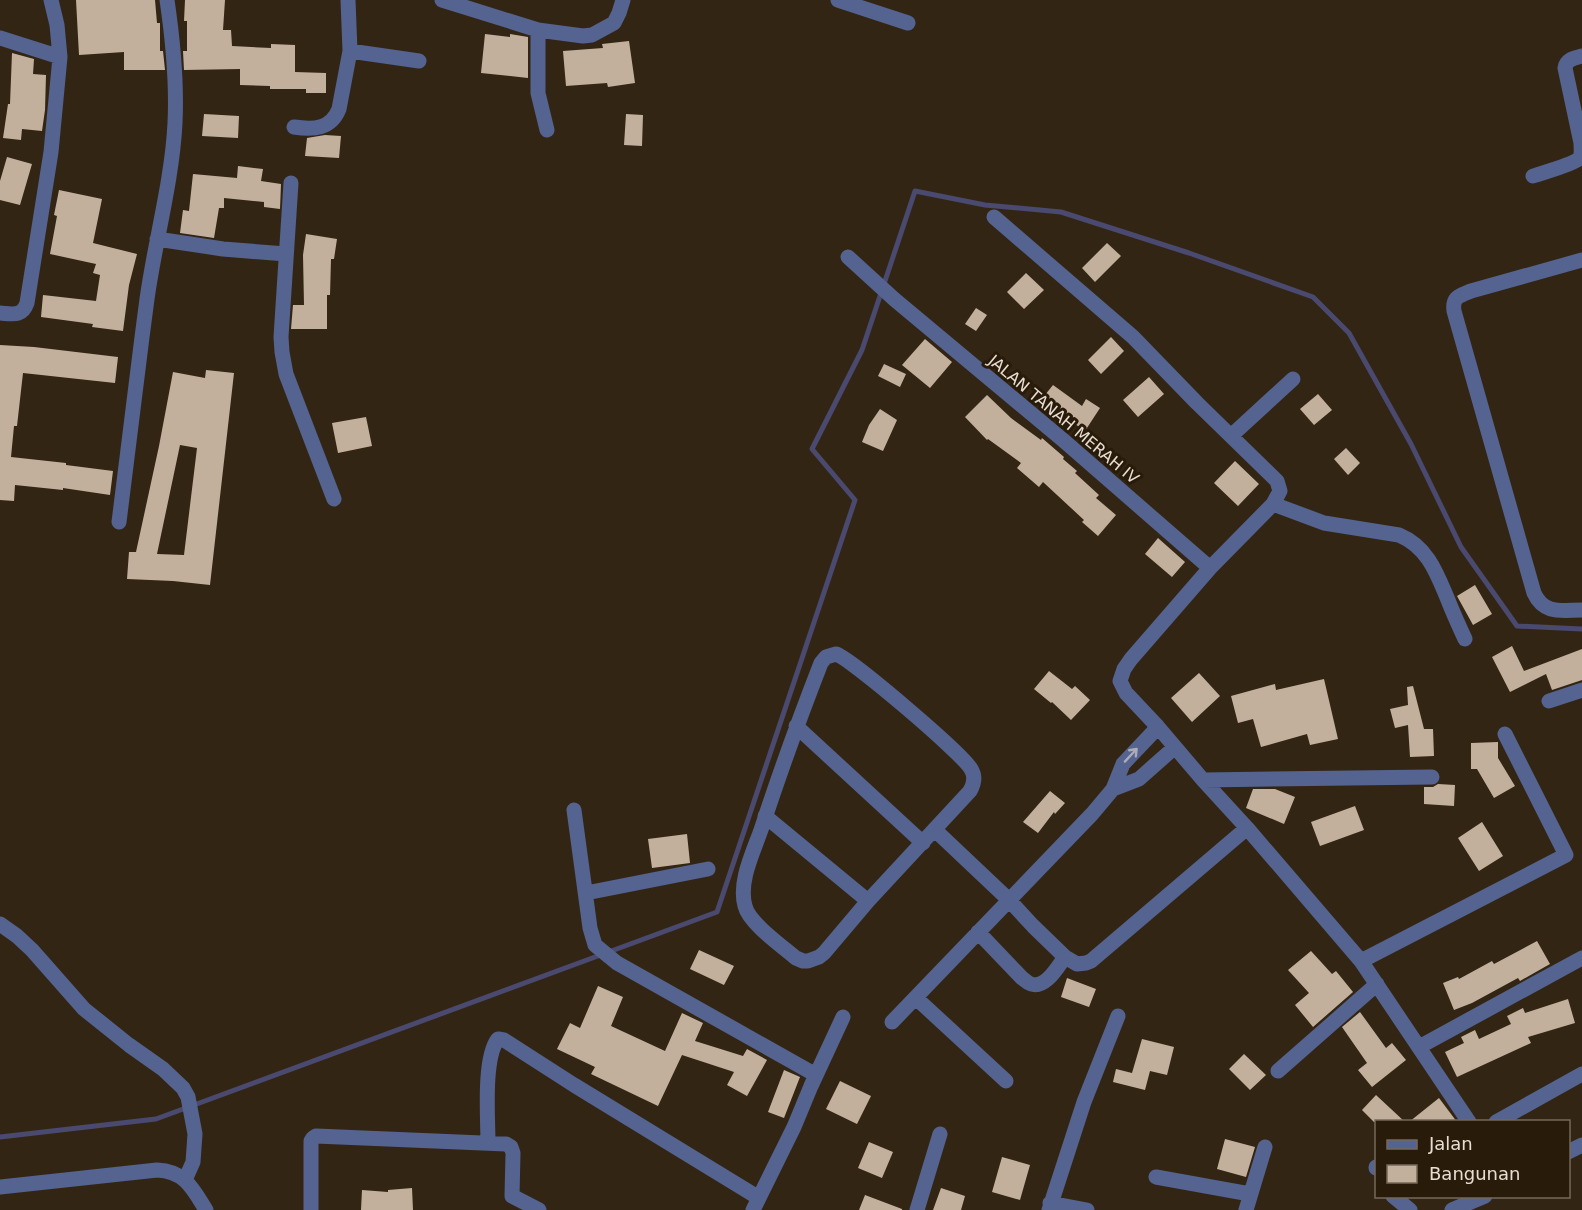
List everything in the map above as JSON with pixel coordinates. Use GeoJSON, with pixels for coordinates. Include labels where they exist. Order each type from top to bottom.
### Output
{"type":"FeatureCollection","features":[{"type":"Feature","properties":{"kind":"street"},"geometry":{"type":"LineString","coordinates":[[0,313],[21,313],[27,303],[51,152],[60,57],[57,25],[51,0]]}},
{"type":"Feature","properties":{"kind":"street"},"geometry":{"type":"LineString","coordinates":[[119,522],[147,298],[168,180],[175,125],[176,88],[167,0]]}},
{"type":"Feature","properties":{"kind":"street"},"geometry":{"type":"LineString","coordinates":[[294,127],[326,125],[336,117],[350,51],[348,0]]}},
{"type":"Feature","properties":{"kind":"street"},"geometry":{"type":"LineString","coordinates":[[442,0],[538,30],[583,36],[592,36],[614,23],[622,0]]}},
{"type":"Feature","properties":{"kind":"street"},"geometry":{"type":"LineString","coordinates":[[838,0],[908,23]]}},
{"type":"Feature","properties":{"kind":"street"},"geometry":{"type":"LineString","coordinates":[[538,30],[538,93],[547,130]]}},
{"type":"Feature","properties":{"kind":"street"},"geometry":{"type":"LineString","coordinates":[[0,38],[60,57]]}},
{"type":"Feature","properties":{"kind":"street"},"geometry":{"type":"LineString","coordinates":[[350,51],[419,61]]}},
{"type":"Feature","properties":{"kind":"street"},"geometry":{"type":"LineString","coordinates":[[1533,176],[1581,156],[1581,143],[1565,68],[1566,63],[1582,56]]}},
{"type":"Feature","properties":{"kind":"street"},"geometry":{"type":"LineString","coordinates":[[291,183],[281,337],[284,365],[334,500]]}},
{"type":"Feature","properties":{"kind":"street"},"geometry":{"type":"LineString","coordinates":[[994,217],[1133,337],[1278,481],[1280,491],[1273,504],[1210,568],[1131,659],[1121,675],[1121,686],[1361,961],[1468,1120]]}},
{"type":"Feature","properties":{"kind":"street"},"geometry":{"type":"LineString","coordinates":[[157,239],[223,249],[286,254]]}},
{"type":"Feature","properties":{"kind":"street","name":"JALAN TANAH MERAH IV"},"geometry":{"type":"LineString","coordinates":[[848,257],[894,299],[1063,440],[1210,568]]}},
{"type":"Feature","properties":{"kind":"street"},"geometry":{"type":"LineString","coordinates":[[1582,260],[1471,291],[1456,298],[1453,306],[1537,600],[1547,609],[1582,610]]}},
{"type":"Feature","properties":{"kind":"street"},"geometry":{"type":"LineString","coordinates":[[1232,435],[1293,379]]}},
{"type":"Feature","properties":{"kind":"street"},"geometry":{"type":"LineString","coordinates":[[1273,504],[1324,523],[1399,535],[1408,539],[1425,554],[1433,565],[1465,639]]}},
{"type":"Feature","properties":{"kind":"street"},"geometry":{"type":"LineString","coordinates":[[829,655],[840,655],[952,749],[970,766],[974,779],[974,785],[970,791],[935,830],[819,957],[808,961],[796,958],[755,923],[745,907],[744,888],[746,875],[796,726],[820,663],[829,655]]}},
{"type":"Feature","properties":{"kind":"street"},"geometry":{"type":"LineString","coordinates":[[1550,701],[1582,690]]}},
{"type":"Feature","properties":{"kind":"street"},"geometry":{"type":"LineString","coordinates":[[796,726],[923,843]]}},
{"type":"Feature","properties":{"kind":"street"},"geometry":{"type":"LineString","coordinates":[[892,1023],[1092,814],[1113,789],[1123,764],[1158,727]]}},
{"type":"Feature","properties":{"kind":"street"},"geometry":{"type":"LineString","coordinates":[[1361,961],[1566,855],[1505,734]]}},
{"type":"Feature","properties":{"kind":"street"},"geometry":{"type":"LineString","coordinates":[[1113,789],[1139,779],[1176,747]]}},
{"type":"Feature","properties":{"kind":"street"},"geometry":{"type":"LineString","coordinates":[[1203,780],[1432,777]]}},
{"type":"Feature","properties":{"kind":"street"},"geometry":{"type":"LineString","coordinates":[[574,810],[591,935],[595,945],[611,959],[816,1075]]}},
{"type":"Feature","properties":{"kind":"street"},"geometry":{"type":"LineString","coordinates":[[765,816],[868,901]]}},
{"type":"Feature","properties":{"kind":"street"},"geometry":{"type":"LineString","coordinates":[[935,830],[1065,957],[1077,964],[1091,961],[1247,828]]}},
{"type":"Feature","properties":{"kind":"street"},"geometry":{"type":"LineString","coordinates":[[586,893],[708,869]]}},
{"type":"Feature","properties":{"kind":"street"},"geometry":{"type":"LineString","coordinates":[[0,924],[32,950],[84,1009],[163,1069],[183,1088],[188,1097],[195,1134],[193,1162],[186,1180]]}},
{"type":"Feature","properties":{"kind":"street"},"geometry":{"type":"LineString","coordinates":[[978,933],[1030,984],[1047,980],[1065,957]]}},
{"type":"Feature","properties":{"kind":"street"},"geometry":{"type":"LineString","coordinates":[[1419,1047],[1582,958]]}},
{"type":"Feature","properties":{"kind":"street"},"geometry":{"type":"LineString","coordinates":[[1278,1071],[1377,984]]}},
{"type":"Feature","properties":{"kind":"street"},"geometry":{"type":"LineString","coordinates":[[916,998],[1006,1081]]}},
{"type":"Feature","properties":{"kind":"street"},"geometry":{"type":"LineString","coordinates":[[1087,1210],[1049,1207],[1084,1102],[1118,1016]]}},
{"type":"Feature","properties":{"kind":"street"},"geometry":{"type":"LineString","coordinates":[[488,1143],[488,1076],[493,1045],[498,1039],[504,1040],[756,1204],[794,1127],[843,1017]]}},
{"type":"Feature","properties":{"kind":"street"},"geometry":{"type":"LineString","coordinates":[[1500,1120],[1582,1074]]}},
{"type":"Feature","properties":{"kind":"street"},"geometry":{"type":"LineString","coordinates":[[918,1210],[940,1134]]}},
{"type":"Feature","properties":{"kind":"street"},"geometry":{"type":"LineString","coordinates":[[311,1210],[310,1141],[315,1137],[506,1144],[511,1147],[513,1153],[512,1196],[539,1210]]}},
{"type":"Feature","properties":{"kind":"street"},"geometry":{"type":"LineString","coordinates":[[1246,1210],[1265,1147]]}},
{"type":"Feature","properties":{"kind":"street"},"geometry":{"type":"LineString","coordinates":[[0,1187],[167,1170],[186,1180],[206,1210]]}},
{"type":"Feature","properties":{"kind":"street"},"geometry":{"type":"LineString","coordinates":[[1156,1177],[1250,1194]]}},
{"type":"Feature","properties":{"kind":"street"},"geometry":{"type":"LineString","coordinates":[[1394,1198],[1410,1210]]}},
{"type":"Feature","properties":{"kind":"street"},"geometry":{"type":"LineString","coordinates":[[1452,1210],[1482,1198]]}},
{"type":"Feature","properties":{"kind":"building"},"geometry":{"type":"Polygon","coordinates":[[[76,0],[155,0],[157,23],[160,23],[160,51],[163,51],[165,70],[124,70],[124,52],[79,55],[76,0]]]}},
{"type":"Feature","properties":{"kind":"building"},"geometry":{"type":"Polygon","coordinates":[[[185,0],[225,0],[223,30],[231,30],[232,46],[271,48],[271,44],[295,45],[295,72],[326,73],[326,93],[306,93],[306,89],[270,89],[270,86],[240,85],[240,69],[184,70],[183,51],[187,51],[187,21],[184,21],[185,0]]]}},
{"type":"Feature","properties":{"kind":"building"},"geometry":{"type":"Polygon","coordinates":[[[485,34],[528,37],[528,78],[481,73],[485,34]]]}},
{"type":"Feature","properties":{"kind":"building"},"geometry":{"type":"Polygon","coordinates":[[[629,41],[635,83],[608,87],[607,83],[566,86],[563,51],[603,48],[602,44],[629,41]]]}},
{"type":"Feature","properties":{"kind":"building"},"geometry":{"type":"Polygon","coordinates":[[[12,53],[34,59],[33,74],[46,75],[42,131],[22,129],[21,140],[3,138],[8,104],[10,104],[12,53]]]}},
{"type":"Feature","properties":{"kind":"building"},"geometry":{"type":"Polygon","coordinates":[[[204,114],[239,116],[238,138],[202,136],[204,114]]]}},
{"type":"Feature","properties":{"kind":"building"},"geometry":{"type":"Polygon","coordinates":[[[626,114],[643,115],[642,146],[624,145],[626,114]]]}},
{"type":"Feature","properties":{"kind":"building"},"geometry":{"type":"Polygon","coordinates":[[[325,135],[341,136],[339,158],[305,156],[307,138],[325,135]]]}},
{"type":"Feature","properties":{"kind":"building"},"geometry":{"type":"Polygon","coordinates":[[[7,157],[32,164],[20,205],[0,200],[0,181],[7,157]]]}},
{"type":"Feature","properties":{"kind":"building"},"geometry":{"type":"Polygon","coordinates":[[[238,166],[263,169],[261,181],[281,184],[280,209],[264,207],[264,202],[224,198],[224,208],[219,208],[214,238],[180,233],[183,210],[189,211],[193,174],[237,178],[238,166]]]}},
{"type":"Feature","properties":{"kind":"building"},"geometry":{"type":"Polygon","coordinates":[[[59,190],[102,199],[93,243],[137,254],[129,285],[123,331],[92,327],[93,324],[41,317],[43,295],[96,301],[100,275],[93,273],[96,264],[50,254],[59,190]]]}},
{"type":"Feature","properties":{"kind":"building"},"geometry":{"type":"Polygon","coordinates":[[[306,234],[337,239],[334,259],[331,259],[330,295],[327,295],[327,329],[291,329],[293,305],[304,305],[303,255],[306,234]]]}},
{"type":"Feature","properties":{"kind":"building"},"geometry":{"type":"Polygon","coordinates":[[[1107,243],[1121,256],[1095,282],[1082,268],[1107,243]]]}},
{"type":"Feature","properties":{"kind":"building"},"geometry":{"type":"Polygon","coordinates":[[[1026,273],[1044,290],[1024,309],[1007,292],[1026,273]]]}},
{"type":"Feature","properties":{"kind":"building"},"geometry":{"type":"Polygon","coordinates":[[[976,308],[987,315],[976,331],[965,324],[976,308]]]}},
{"type":"Feature","properties":{"kind":"building"},"geometry":{"type":"Polygon","coordinates":[[[1111,337],[1124,351],[1101,374],[1088,360],[1111,337]]]}},
{"type":"Feature","properties":{"kind":"building"},"geometry":{"type":"Polygon","coordinates":[[[925,339],[952,362],[930,388],[902,365],[925,339]]]}},
{"type":"Feature","properties":{"kind":"building"},"geometry":{"type":"Polygon","coordinates":[[[0,345],[118,357],[115,383],[23,373],[11,457],[113,471],[110,495],[63,488],[63,490],[15,485],[14,501],[0,500],[0,345]]]}},
{"type":"Feature","properties":{"kind":"building"},"geometry":{"type":"Polygon","coordinates":[[[884,364],[906,374],[900,387],[878,376],[884,364]]]}},
{"type":"Feature","properties":{"kind":"building"},"geometry":{"type":"Polygon","coordinates":[[[206,370],[234,373],[210,585],[127,579],[129,552],[136,552],[173,372],[205,378],[206,370]],[[180,445],[157,554],[184,555],[197,448],[180,445]]]}},
{"type":"Feature","properties":{"kind":"building"},"geometry":{"type":"Polygon","coordinates":[[[1149,377],[1164,394],[1138,417],[1123,400],[1149,377]]]}},
{"type":"Feature","properties":{"kind":"building"},"geometry":{"type":"Polygon","coordinates":[[[1053,385],[1082,406],[1086,399],[1100,408],[1085,431],[1041,400],[1053,385]]]}},
{"type":"Feature","properties":{"kind":"building"},"geometry":{"type":"Polygon","coordinates":[[[1318,394],[1332,410],[1314,425],[1300,409],[1318,394]]]}},
{"type":"Feature","properties":{"kind":"building"},"geometry":{"type":"Polygon","coordinates":[[[987,395],[1011,418],[1041,440],[1042,438],[1064,457],[1063,459],[1077,471],[1075,473],[1099,495],[1096,498],[1116,515],[1098,536],[1043,482],[1039,487],[1017,468],[1021,463],[987,440],[965,417],[987,395]]]}},
{"type":"Feature","properties":{"kind":"building"},"geometry":{"type":"Polygon","coordinates":[[[880,409],[897,420],[883,451],[862,442],[869,425],[880,409]]]}},
{"type":"Feature","properties":{"kind":"building"},"geometry":{"type":"Polygon","coordinates":[[[366,417],[372,446],[338,453],[332,423],[366,417]]]}},
{"type":"Feature","properties":{"kind":"building"},"geometry":{"type":"Polygon","coordinates":[[[1346,448],[1360,463],[1348,475],[1334,459],[1346,448]]]}},
{"type":"Feature","properties":{"kind":"building"},"geometry":{"type":"Polygon","coordinates":[[[1235,461],[1259,484],[1238,506],[1214,483],[1235,461]]]}},
{"type":"Feature","properties":{"kind":"building"},"geometry":{"type":"Polygon","coordinates":[[[1158,538],[1185,562],[1172,577],[1145,554],[1158,538]]]}},
{"type":"Feature","properties":{"kind":"building"},"geometry":{"type":"Polygon","coordinates":[[[1475,585],[1492,614],[1473,625],[1457,596],[1475,585]]]}},
{"type":"Feature","properties":{"kind":"building"},"geometry":{"type":"Polygon","coordinates":[[[1512,646],[1524,671],[1582,649],[1582,680],[1552,690],[1546,674],[1510,692],[1492,657],[1512,646]]]}},
{"type":"Feature","properties":{"kind":"building"},"geometry":{"type":"Polygon","coordinates":[[[1049,671],[1072,689],[1075,686],[1090,700],[1071,720],[1034,689],[1049,671]]]}},
{"type":"Feature","properties":{"kind":"building"},"geometry":{"type":"Polygon","coordinates":[[[1199,673],[1220,696],[1192,722],[1171,698],[1199,673]]]}},
{"type":"Feature","properties":{"kind":"building"},"geometry":{"type":"Polygon","coordinates":[[[1324,679],[1338,739],[1310,745],[1307,734],[1261,747],[1253,719],[1238,723],[1231,696],[1275,684],[1276,690],[1324,679]]]}},
{"type":"Feature","properties":{"kind":"building"},"geometry":{"type":"Polygon","coordinates":[[[1413,686],[1424,729],[1433,729],[1434,756],[1410,757],[1408,725],[1395,728],[1390,709],[1408,705],[1407,687],[1413,686]]]}},
{"type":"Feature","properties":{"kind":"building"},"geometry":{"type":"Polygon","coordinates":[[[1498,742],[1498,758],[1515,786],[1494,798],[1477,769],[1471,769],[1471,743],[1498,742]]]}},
{"type":"Feature","properties":{"kind":"building"},"geometry":{"type":"Polygon","coordinates":[[[1438,784],[1455,785],[1454,806],[1424,804],[1424,787],[1433,787],[1438,784]]]}},
{"type":"Feature","properties":{"kind":"building"},"geometry":{"type":"Polygon","coordinates":[[[1253,789],[1275,789],[1295,797],[1284,824],[1246,808],[1253,789]]]}},
{"type":"Feature","properties":{"kind":"building"},"geometry":{"type":"Polygon","coordinates":[[[1050,791],[1065,803],[1055,814],[1054,812],[1038,833],[1023,822],[1050,791]]]}},
{"type":"Feature","properties":{"kind":"building"},"geometry":{"type":"Polygon","coordinates":[[[1355,806],[1364,830],[1320,846],[1311,822],[1355,806]]]}},
{"type":"Feature","properties":{"kind":"building"},"geometry":{"type":"Polygon","coordinates":[[[1482,822],[1503,856],[1479,871],[1458,838],[1482,822]]]}},
{"type":"Feature","properties":{"kind":"building"},"geometry":{"type":"Polygon","coordinates":[[[687,834],[690,863],[652,868],[648,839],[687,834]]]}},
{"type":"Feature","properties":{"kind":"building"},"geometry":{"type":"Polygon","coordinates":[[[1537,941],[1550,964],[1520,981],[1518,978],[1454,1010],[1443,983],[1458,977],[1459,979],[1492,961],[1494,964],[1537,941]]]}},
{"type":"Feature","properties":{"kind":"building"},"geometry":{"type":"Polygon","coordinates":[[[699,950],[734,966],[724,985],[690,969],[699,950]]]}},
{"type":"Feature","properties":{"kind":"building"},"geometry":{"type":"Polygon","coordinates":[[[1311,951],[1332,974],[1336,971],[1353,992],[1313,1027],[1295,1005],[1309,993],[1288,970],[1311,951]]]}},
{"type":"Feature","properties":{"kind":"building"},"geometry":{"type":"Polygon","coordinates":[[[1067,978],[1096,989],[1089,1007],[1061,997],[1067,978]]]}},
{"type":"Feature","properties":{"kind":"building"},"geometry":{"type":"Polygon","coordinates":[[[598,986],[623,997],[611,1026],[665,1051],[682,1013],[703,1023],[695,1041],[743,1056],[747,1049],[767,1060],[747,1096],[727,1085],[734,1072],[682,1055],[658,1106],[591,1074],[595,1067],[557,1049],[570,1023],[580,1028],[598,986]]]}},
{"type":"Feature","properties":{"kind":"building"},"geometry":{"type":"Polygon","coordinates":[[[1568,999],[1575,1023],[1528,1037],[1531,1043],[1457,1077],[1445,1052],[1464,1043],[1461,1037],[1475,1030],[1479,1039],[1511,1024],[1507,1016],[1523,1008],[1525,1013],[1568,999]]]}},
{"type":"Feature","properties":{"kind":"building"},"geometry":{"type":"Polygon","coordinates":[[[1360,1012],[1386,1048],[1392,1043],[1406,1060],[1372,1087],[1358,1070],[1367,1063],[1342,1027],[1360,1012]]]}},
{"type":"Feature","properties":{"kind":"building"},"geometry":{"type":"Polygon","coordinates":[[[1142,1039],[1174,1047],[1167,1075],[1150,1071],[1145,1090],[1113,1082],[1116,1069],[1132,1073],[1142,1039]]]}},
{"type":"Feature","properties":{"kind":"building"},"geometry":{"type":"Polygon","coordinates":[[[1244,1054],[1266,1075],[1250,1090],[1229,1069],[1244,1054]]]}},
{"type":"Feature","properties":{"kind":"building"},"geometry":{"type":"Polygon","coordinates":[[[784,1070],[800,1077],[784,1118],[768,1112],[784,1070]]]}},
{"type":"Feature","properties":{"kind":"building"},"geometry":{"type":"Polygon","coordinates":[[[840,1081],[871,1096],[857,1124],[826,1109],[840,1081]]]}},
{"type":"Feature","properties":{"kind":"building"},"geometry":{"type":"Polygon","coordinates":[[[1376,1095],[1403,1120],[1375,1120],[1374,1122],[1362,1110],[1376,1095]]]}},
{"type":"Feature","properties":{"kind":"building"},"geometry":{"type":"Polygon","coordinates":[[[1439,1098],[1456,1120],[1412,1120],[1439,1098]]]}},
{"type":"Feature","properties":{"kind":"building"},"geometry":{"type":"Polygon","coordinates":[[[1225,1139],[1255,1147],[1246,1177],[1217,1169],[1225,1139]]]}},
{"type":"Feature","properties":{"kind":"building"},"geometry":{"type":"Polygon","coordinates":[[[869,1142],[893,1152],[882,1178],[858,1168],[869,1142]]]}},
{"type":"Feature","properties":{"kind":"building"},"geometry":{"type":"Polygon","coordinates":[[[1002,1157],[1030,1165],[1020,1200],[992,1192],[1002,1157]]]}},
{"type":"Feature","properties":{"kind":"building"},"geometry":{"type":"Polygon","coordinates":[[[412,1188],[413,1210],[361,1210],[362,1190],[388,1192],[388,1190],[412,1188]]]}},
{"type":"Feature","properties":{"kind":"building"},"geometry":{"type":"Polygon","coordinates":[[[941,1188],[965,1196],[961,1210],[933,1210],[941,1188]]]}},
{"type":"Feature","properties":{"kind":"building"},"geometry":{"type":"Polygon","coordinates":[[[865,1195],[902,1209],[902,1210],[859,1210],[865,1195]]]}},
{"type":"Feature","properties":{"kind":"waterway"},"geometry":{"type":"LineString","coordinates":[[0,1137],[156,1119],[717,912],[855,500],[812,449],[862,350],[915,191],[985,205],[1061,212],[1189,253],[1313,297],[1349,333],[1411,444],[1461,547],[1517,626],[1582,629]]}}]}
